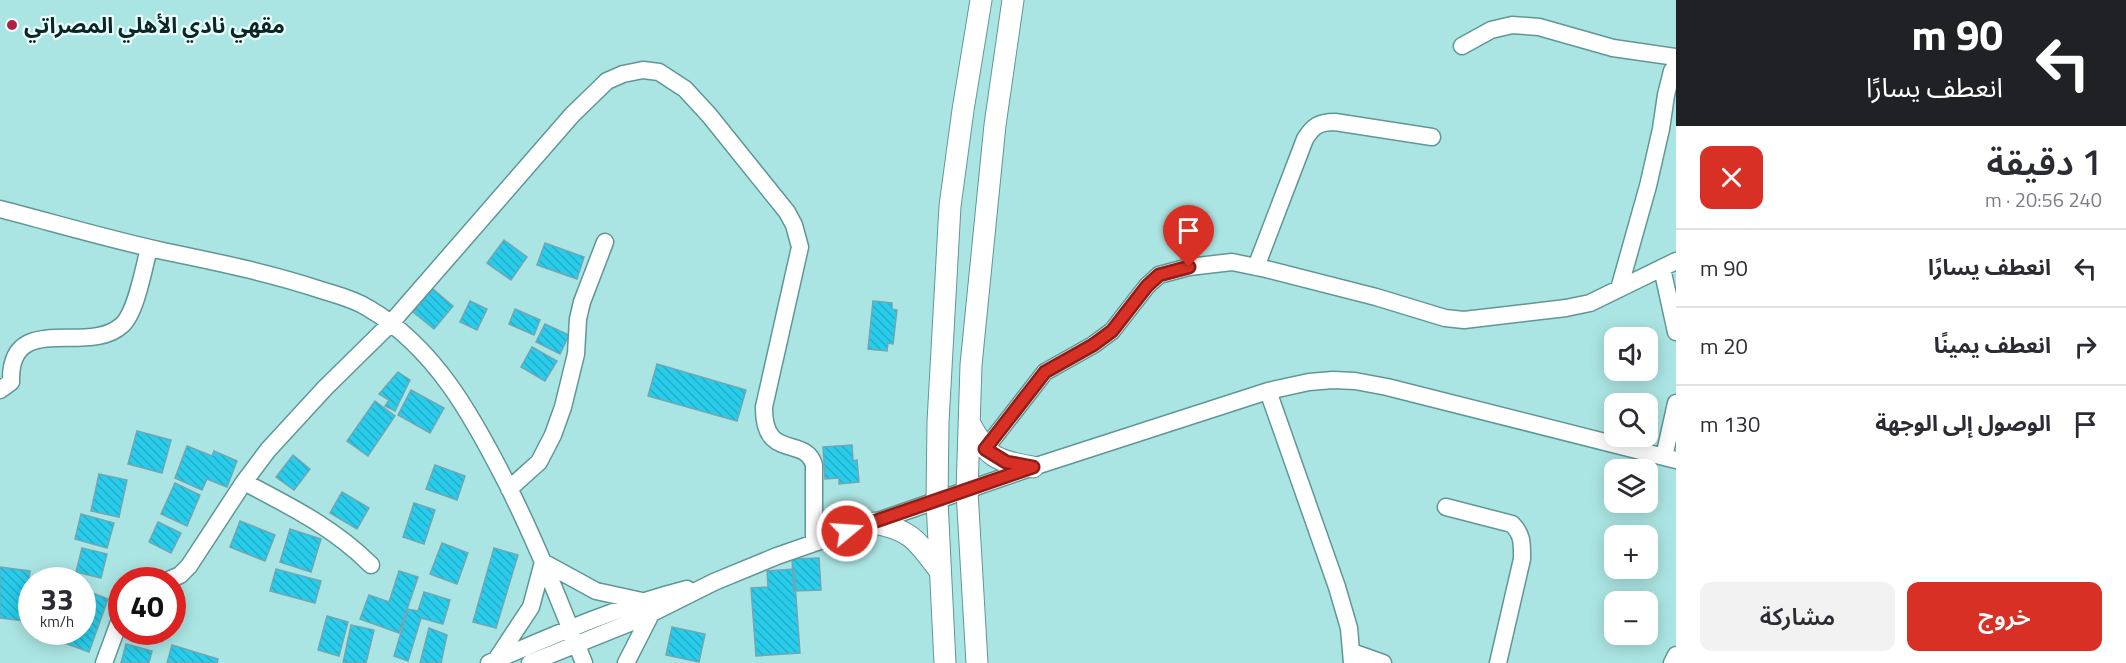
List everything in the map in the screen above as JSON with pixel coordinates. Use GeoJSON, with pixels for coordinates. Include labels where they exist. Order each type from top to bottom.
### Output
{"type":"FeatureCollection","features":[{"type":"Feature","properties":{"kind":"main road"},"geometry":{"type":"LineString","coordinates":[[945,663],[940,571],[938,422],[950,206],[981,0]]}},
{"type":"Feature","properties":{"kind":"main road"},"geometry":{"type":"LineString","coordinates":[[977,663],[967,491],[971,365],[993,136],[1013,0]]}},
{"type":"Feature","properties":{"kind":"main road"},"geometry":{"type":"LineString","coordinates":[[970,424],[985,449],[1006,462],[1033,467]]}},
{"type":"Feature","properties":{"kind":"main road"},"geometry":{"type":"LineString","coordinates":[[874,523],[892,526],[909,534],[940,571]]}},
{"type":"Feature","properties":{"kind":"street"},"geometry":{"type":"LineString","coordinates":[[1462,46],[1491,30],[1512,25],[1539,27],[1612,48],[1676,57]]}},
{"type":"Feature","properties":{"kind":"street"},"geometry":{"type":"LineString","coordinates":[[1618,289],[1648,186],[1661,129],[1666,94],[1672,71],[1676,66]]}},
{"type":"Feature","properties":{"kind":"street"},"geometry":{"type":"LineString","coordinates":[[186,569],[268,450],[325,387],[391,323],[572,115],[607,81],[623,74],[643,70],[659,72],[685,89],[709,115],[787,212],[798,236],[800,247],[764,407],[764,420],[771,438],[781,444],[808,453],[813,459],[814,543]]}},
{"type":"Feature","properties":{"kind":"street"},"geometry":{"type":"LineString","coordinates":[[1256,267],[1305,139],[1313,127],[1324,122],[1335,122],[1432,137]]}},
{"type":"Feature","properties":{"kind":"street"},"geometry":{"type":"LineString","coordinates":[[0,209],[149,248],[294,281],[360,304],[391,323],[422,352],[462,401],[478,428],[543,562],[584,663]]}},
{"type":"Feature","properties":{"kind":"street"},"geometry":{"type":"LineString","coordinates":[[509,489],[539,462],[553,435],[563,407],[576,354],[578,319],[582,302],[605,242]]}},
{"type":"Feature","properties":{"kind":"street"},"geometry":{"type":"LineString","coordinates":[[0,390],[11,382],[11,370],[20,350],[29,343],[43,337],[79,339],[102,335],[123,325],[136,297],[149,248]]}},
{"type":"Feature","properties":{"kind":"street"},"geometry":{"type":"LineString","coordinates":[[985,449],[1045,372],[1093,345],[1112,331],[1147,286],[1159,275],[1212,263],[1232,262],[1256,267],[1376,297],[1445,318],[1464,320],[1590,303],[1669,264],[1676,332]]}},
{"type":"Feature","properties":{"kind":"street"},"geometry":{"type":"LineString","coordinates":[[493,662],[570,628],[648,607],[814,543],[1033,467],[1268,391],[1309,381],[1355,381],[1387,387],[1670,459],[1676,403]]}},
{"type":"Feature","properties":{"kind":"street"},"geometry":{"type":"LineString","coordinates":[[1268,391],[1337,587],[1349,628],[1352,658],[1383,663]]}},
{"type":"Feature","properties":{"kind":"street"},"geometry":{"type":"LineString","coordinates":[[244,482],[308,516],[341,537],[371,566]]}},
{"type":"Feature","properties":{"kind":"street"},"geometry":{"type":"LineString","coordinates":[[1446,507],[1512,524],[1519,532],[1522,541],[1522,559],[1498,663]]}},
{"type":"Feature","properties":{"kind":"street"},"geometry":{"type":"LineString","coordinates":[[543,562],[596,591],[648,607]]}},
{"type":"Feature","properties":{"kind":"street"},"geometry":{"type":"LineString","coordinates":[[493,662],[531,607],[543,562]]}},
{"type":"Feature","properties":{"kind":"street"},"geometry":{"type":"LineString","coordinates":[[530,663],[577,645],[648,607]]}},
{"type":"Feature","properties":{"kind":"street"},"geometry":{"type":"LineString","coordinates":[[626,663],[648,607]]}},
{"type":"Feature","properties":{"kind":"street"},"geometry":{"type":"LineString","coordinates":[[104,663],[111,645]]}},
{"type":"Feature","properties":{"kind":"street"},"geometry":{"type":"LineString","coordinates":[[1672,663],[1676,655]]}},
{"type":"Feature","properties":{"kind":"building"},"geometry":{"type":"Polygon","coordinates":[[[504,240],[527,257],[511,280],[487,263],[504,240]]]}},
{"type":"Feature","properties":{"kind":"building"},"geometry":{"type":"Polygon","coordinates":[[[545,243],[584,257],[577,279],[537,265],[545,243]]]}},
{"type":"Feature","properties":{"kind":"building"},"geometry":{"type":"Polygon","coordinates":[[[433,289],[453,306],[434,329],[413,312],[433,289]]]}},
{"type":"Feature","properties":{"kind":"building"},"geometry":{"type":"Polygon","coordinates":[[[470,301],[487,309],[477,330],[460,322],[470,301]]]}},
{"type":"Feature","properties":{"kind":"building"},"geometry":{"type":"Polygon","coordinates":[[[873,301],[892,303],[892,309],[897,310],[893,344],[888,343],[887,351],[868,349],[873,301]]]}},
{"type":"Feature","properties":{"kind":"building"},"geometry":{"type":"Polygon","coordinates":[[[515,309],[540,320],[534,335],[509,324],[515,309]]]}},
{"type":"Feature","properties":{"kind":"building"},"geometry":{"type":"Polygon","coordinates":[[[545,324],[569,335],[560,354],[536,342],[545,324]]]}},
{"type":"Feature","properties":{"kind":"building"},"geometry":{"type":"Polygon","coordinates":[[[532,347],[557,361],[545,381],[521,367],[532,347]]]}},
{"type":"Feature","properties":{"kind":"building"},"geometry":{"type":"Polygon","coordinates":[[[657,364],[746,390],[737,421],[648,396],[657,364]]]}},
{"type":"Feature","properties":{"kind":"building"},"geometry":{"type":"Polygon","coordinates":[[[398,372],[410,380],[395,411],[385,406],[389,400],[379,394],[398,372]]]}},
{"type":"Feature","properties":{"kind":"building"},"geometry":{"type":"Polygon","coordinates":[[[411,390],[444,408],[430,433],[398,415],[411,390]]]}},
{"type":"Feature","properties":{"kind":"building"},"geometry":{"type":"Polygon","coordinates":[[[375,401],[395,416],[368,456],[347,441],[375,401]]]}},
{"type":"Feature","properties":{"kind":"building"},"geometry":{"type":"Polygon","coordinates":[[[137,431],[171,440],[162,473],[128,464],[137,431]]]}},
{"type":"Feature","properties":{"kind":"building"},"geometry":{"type":"Polygon","coordinates":[[[852,445],[853,461],[857,460],[859,482],[839,484],[839,478],[825,479],[823,447],[852,445]]]}},
{"type":"Feature","properties":{"kind":"building"},"geometry":{"type":"Polygon","coordinates":[[[187,446],[212,456],[214,451],[237,461],[227,487],[207,479],[202,490],[175,478],[187,446]]]}},
{"type":"Feature","properties":{"kind":"building"},"geometry":{"type":"Polygon","coordinates":[[[293,455],[310,469],[294,490],[276,477],[293,455]]]}},
{"type":"Feature","properties":{"kind":"building"},"geometry":{"type":"Polygon","coordinates":[[[435,465],[465,476],[457,500],[426,489],[435,465]]]}},
{"type":"Feature","properties":{"kind":"building"},"geometry":{"type":"Polygon","coordinates":[[[99,474],[127,480],[119,517],[91,511],[99,474]]]}},
{"type":"Feature","properties":{"kind":"building"},"geometry":{"type":"Polygon","coordinates":[[[175,483],[200,495],[187,526],[161,514],[175,483]]]}},
{"type":"Feature","properties":{"kind":"building"},"geometry":{"type":"Polygon","coordinates":[[[342,492],[369,508],[357,529],[330,513],[342,492]]]}},
{"type":"Feature","properties":{"kind":"building"},"geometry":{"type":"Polygon","coordinates":[[[414,503],[435,510],[424,544],[403,537],[414,503]]]}},
{"type":"Feature","properties":{"kind":"building"},"geometry":{"type":"Polygon","coordinates":[[[81,514],[114,523],[107,548],[75,539],[81,514]]]}},
{"type":"Feature","properties":{"kind":"building"},"geometry":{"type":"Polygon","coordinates":[[[240,521],[275,535],[265,561],[230,547],[240,521]]]}},
{"type":"Feature","properties":{"kind":"building"},"geometry":{"type":"Polygon","coordinates":[[[158,522],[181,533],[171,553],[149,542],[158,522]]]}},
{"type":"Feature","properties":{"kind":"building"},"geometry":{"type":"Polygon","coordinates":[[[290,529],[321,539],[311,572],[280,562],[290,529]]]}},
{"type":"Feature","properties":{"kind":"building"},"geometry":{"type":"Polygon","coordinates":[[[442,543],[468,553],[457,584],[430,574],[442,543]]]}},
{"type":"Feature","properties":{"kind":"building"},"geometry":{"type":"Polygon","coordinates":[[[82,548],[107,554],[101,578],[96,577],[96,567],[77,567],[82,548]]]}},
{"type":"Feature","properties":{"kind":"building"},"geometry":{"type":"Polygon","coordinates":[[[494,548],[518,555],[496,628],[473,622],[494,548]]]}},
{"type":"Feature","properties":{"kind":"building"},"geometry":{"type":"Polygon","coordinates":[[[819,558],[821,590],[794,591],[792,559],[819,558]]]}},
{"type":"Feature","properties":{"kind":"building"},"geometry":{"type":"Polygon","coordinates":[[[0,567],[18,569],[18,620],[0,618],[0,567]]]}},
{"type":"Feature","properties":{"kind":"building"},"geometry":{"type":"Polygon","coordinates":[[[276,569],[321,581],[315,603],[270,591],[276,569]]]}},
{"type":"Feature","properties":{"kind":"building"},"geometry":{"type":"Polygon","coordinates":[[[794,569],[800,653],[756,656],[751,588],[768,587],[767,571],[794,569]]]}},
{"type":"Feature","properties":{"kind":"building"},"geometry":{"type":"Polygon","coordinates":[[[399,571],[418,577],[399,633],[360,619],[369,595],[389,602],[399,571]]]}},
{"type":"Feature","properties":{"kind":"building"},"geometry":{"type":"Polygon","coordinates":[[[424,592],[450,600],[443,624],[421,618],[408,661],[394,656],[408,609],[418,611],[424,592]]]}},
{"type":"Feature","properties":{"kind":"building"},"geometry":{"type":"Polygon","coordinates":[[[96,594],[108,599],[96,632],[96,594]]]}},
{"type":"Feature","properties":{"kind":"building"},"geometry":{"type":"Polygon","coordinates":[[[327,616],[348,622],[339,656],[318,650],[327,616]]]}},
{"type":"Feature","properties":{"kind":"building"},"geometry":{"type":"Polygon","coordinates":[[[351,625],[374,630],[366,663],[343,663],[351,625]]]}},
{"type":"Feature","properties":{"kind":"building"},"geometry":{"type":"Polygon","coordinates":[[[672,627],[705,634],[699,662],[666,655],[672,627]]]}},
{"type":"Feature","properties":{"kind":"building"},"geometry":{"type":"Polygon","coordinates":[[[429,628],[447,635],[441,663],[420,663],[429,628]]]}},
{"type":"Feature","properties":{"kind":"building"},"geometry":{"type":"Polygon","coordinates":[[[70,645],[92,645],[89,652],[70,645]]]}},
{"type":"Feature","properties":{"kind":"building"},"geometry":{"type":"Polygon","coordinates":[[[126,645],[152,651],[149,663],[121,663],[126,645]]]}},
{"type":"Feature","properties":{"kind":"building"},"geometry":{"type":"Polygon","coordinates":[[[172,645],[218,659],[217,663],[167,663],[172,645]]]}},
{"type":"Feature","properties":{"kind":"place","name":"مقهي نادي الأهلي المصراتي"},"geometry":{"type":"Point","coordinates":[12,25]}},
{"type":"Feature","properties":{"kind":"route"},"geometry":{"type":"LineString","coordinates":[[847,531],[1033,467],[1006,462],[985,449],[1045,372],[1093,345],[1112,331],[1147,286],[1159,275],[1189,267]]}}]}
